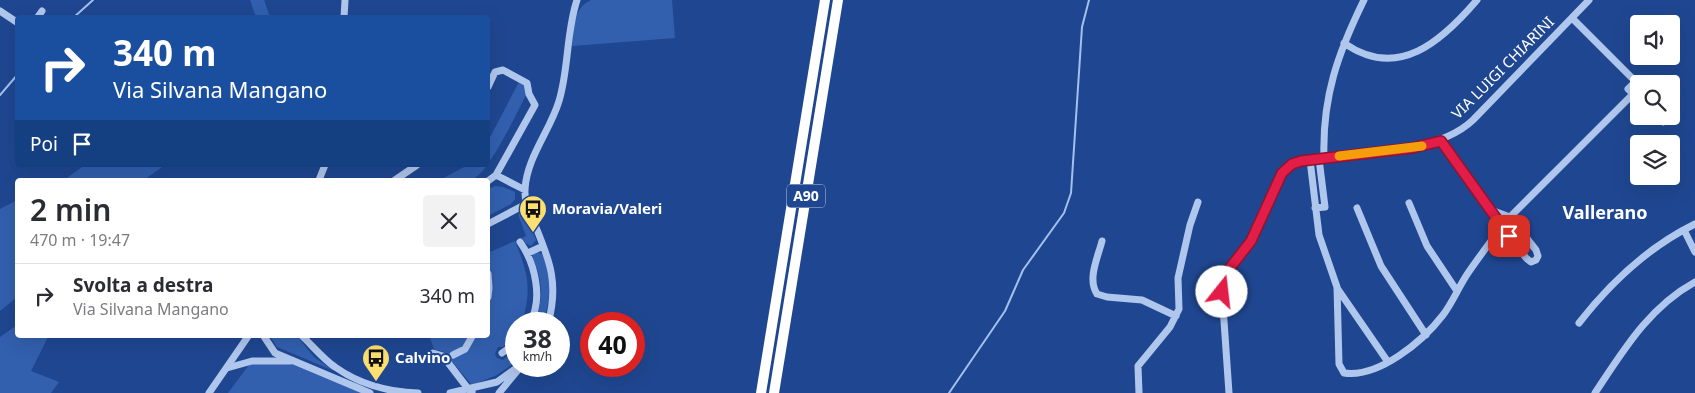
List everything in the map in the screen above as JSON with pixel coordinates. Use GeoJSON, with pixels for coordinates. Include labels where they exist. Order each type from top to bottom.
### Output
{"type":"FeatureCollection","features":[{"type":"Feature","properties":{"kind":"highway","name":"A90"},"geometry":{"type":"LineString","coordinates":[[761,393],[825,0]]}},
{"type":"Feature","properties":{"kind":"highway","name":"A90"},"geometry":{"type":"LineString","coordinates":[[774,393],[838,0]]}},
{"type":"Feature","properties":{"kind":"street"},"geometry":{"type":"LineString","coordinates":[[344,15],[345,0]]}},
{"type":"Feature","properties":{"kind":"street"},"geometry":{"type":"LineString","coordinates":[[552,312],[554,285],[543,246],[526,204],[525,190],[531,163],[559,101],[572,14],[578,0]]}},
{"type":"Feature","properties":{"kind":"street"},"geometry":{"type":"LineString","coordinates":[[1315,208],[1325,206],[1322,158],[1330,91],[1337,60],[1364,0]]}},
{"type":"Feature","properties":{"kind":"street"},"geometry":{"type":"LineString","coordinates":[[1344,43],[1358,52],[1373,56],[1395,58],[1413,55],[1445,33],[1477,0]]}},
{"type":"Feature","properties":{"kind":"street","name":"VIA LUIGI CHIARINI"},"geometry":{"type":"LineString","coordinates":[[1228,393],[1222,292],[1224,277],[1251,241],[1284,170],[1295,162],[1412,148],[1441,141],[1457,134],[1473,120],[1589,0]]}},
{"type":"Feature","properties":{"kind":"street"},"geometry":{"type":"LineString","coordinates":[[0,11],[15,20]]}},
{"type":"Feature","properties":{"kind":"street"},"geometry":{"type":"LineString","coordinates":[[1572,18],[1630,77]]}},
{"type":"Feature","properties":{"kind":"street"},"geometry":{"type":"LineString","coordinates":[[490,83],[495,72],[503,70],[527,83],[529,94],[535,105],[496,174],[490,179]]}},
{"type":"Feature","properties":{"kind":"street"},"geometry":{"type":"LineString","coordinates":[[1510,217],[1630,103]]}},
{"type":"Feature","properties":{"kind":"street"},"geometry":{"type":"LineString","coordinates":[[1441,141],[1527,260],[1531,262],[1536,260],[1536,250],[1510,217],[1491,210]]}},
{"type":"Feature","properties":{"kind":"street"},"geometry":{"type":"LineString","coordinates":[[1310,160],[1315,208],[1322,246],[1337,287],[1388,362]]}},
{"type":"Feature","properties":{"kind":"street"},"geometry":{"type":"LineString","coordinates":[[398,178],[414,167]]}},
{"type":"Feature","properties":{"kind":"street"},"geometry":{"type":"LineString","coordinates":[[496,174],[525,190]]}},
{"type":"Feature","properties":{"kind":"street"},"geometry":{"type":"LineString","coordinates":[[1139,393],[1138,367],[1176,316],[1180,302],[1178,278],[1190,225],[1198,202]]}},
{"type":"Feature","properties":{"kind":"street"},"geometry":{"type":"LineString","coordinates":[[1409,203],[1427,246],[1457,291]]}},
{"type":"Feature","properties":{"kind":"street"},"geometry":{"type":"LineString","coordinates":[[490,223],[526,204]]}},
{"type":"Feature","properties":{"kind":"street"},"geometry":{"type":"LineString","coordinates":[[1357,208],[1381,266],[1426,335]]}},
{"type":"Feature","properties":{"kind":"street"},"geometry":{"type":"LineString","coordinates":[[1579,323],[1616,281],[1654,248],[1695,224]]}},
{"type":"Feature","properties":{"kind":"street"},"geometry":{"type":"LineString","coordinates":[[1337,287],[1340,370],[1345,374],[1357,372],[1388,362],[1426,335],[1445,313],[1457,291],[1502,226]]}},
{"type":"Feature","properties":{"kind":"street"},"geometry":{"type":"LineString","coordinates":[[1684,230],[1695,252]]}},
{"type":"Feature","properties":{"kind":"street"},"geometry":{"type":"LineString","coordinates":[[1102,241],[1093,277],[1094,288],[1098,294],[1107,297],[1142,300],[1176,316]]}},
{"type":"Feature","properties":{"kind":"street"},"geometry":{"type":"LineString","coordinates":[[520,242],[528,252],[536,280],[537,297],[533,312]]}},
{"type":"Feature","properties":{"kind":"street"},"geometry":{"type":"LineString","coordinates":[[528,252],[543,246]]}},
{"type":"Feature","properties":{"kind":"street"},"geometry":{"type":"LineString","coordinates":[[1595,393],[1646,320],[1675,295],[1695,282]]}},
{"type":"Feature","properties":{"kind":"street"},"geometry":{"type":"LineString","coordinates":[[209,393],[247,338]]}},
{"type":"Feature","properties":{"kind":"street"},"geometry":{"type":"LineString","coordinates":[[265,338],[274,352],[370,393]]}},
{"type":"Feature","properties":{"kind":"street"},"geometry":{"type":"LineString","coordinates":[[304,338],[334,367],[362,382],[381,388],[418,393]]}},
{"type":"Feature","properties":{"kind":"street"},"geometry":{"type":"LineString","coordinates":[[308,338],[313,346]]}},
{"type":"Feature","properties":{"kind":"street"},"geometry":{"type":"LineString","coordinates":[[453,355],[465,349],[471,338]]}},
{"type":"Feature","properties":{"kind":"street"},"geometry":{"type":"LineString","coordinates":[[434,353],[442,356],[472,392]]}},
{"type":"Feature","properties":{"kind":"street"},"geometry":{"type":"LineString","coordinates":[[226,368],[252,361],[292,361]]}},
{"type":"Feature","properties":{"kind":"street"},"geometry":{"type":"LineString","coordinates":[[450,393],[472,392],[497,382],[505,376]]}},
{"type":"Feature","properties":{"kind":"street"},"geometry":{"type":"LineString","coordinates":[[499,393],[511,377]]}},
{"type":"Feature","properties":{"kind":"shaded area"},"geometry":{"type":"Polygon","coordinates":[[[250,0],[264,0],[269,15],[255,15],[250,0]]]}},
{"type":"Feature","properties":{"kind":"shaded area"},"geometry":{"type":"Polygon","coordinates":[[[591,0],[672,0],[675,38],[572,46],[574,26],[578,14],[581,8],[591,0]]]}},
{"type":"Feature","properties":{"kind":"shaded area"},"geometry":{"type":"Polygon","coordinates":[[[519,82],[526,85],[527,93],[490,161],[490,137],[519,82]]]}},
{"type":"Feature","properties":{"kind":"shaded area"},"geometry":{"type":"Polygon","coordinates":[[[82,167],[162,167],[147,178],[67,178],[82,167]]]}},
{"type":"Feature","properties":{"kind":"shaded area"},"geometry":{"type":"Polygon","coordinates":[[[464,167],[485,167],[474,178],[444,178],[464,167]]]}},
{"type":"Feature","properties":{"kind":"shaded area"},"geometry":{"type":"Polygon","coordinates":[[[495,186],[503,187],[515,192],[515,199],[511,204],[490,215],[490,188],[495,186]]]}},
{"type":"Feature","properties":{"kind":"shaded area"},"geometry":{"type":"Polygon","coordinates":[[[15,201],[15,299],[0,311],[0,209],[15,201]]]}},
{"type":"Feature","properties":{"kind":"shaded area"},"geometry":{"type":"Polygon","coordinates":[[[523,212],[536,240],[531,246],[525,243],[522,238],[526,236],[518,214],[523,212]]]}},
{"type":"Feature","properties":{"kind":"shaded area"},"geometry":{"type":"Polygon","coordinates":[[[515,241],[526,272],[528,290],[524,312],[505,312],[505,345],[503,347],[498,347],[495,354],[497,358],[503,360],[505,358],[505,370],[497,375],[472,385],[444,352],[434,349],[430,338],[490,338],[490,252],[515,241]]]}},
{"type":"Feature","properties":{"kind":"shaded area"},"geometry":{"type":"Polygon","coordinates":[[[533,253],[542,254],[548,272],[549,298],[546,312],[538,312],[541,294],[540,282],[533,253]]]}},
{"type":"Feature","properties":{"kind":"shaded area"},"geometry":{"type":"Polygon","coordinates":[[[15,326],[15,338],[48,338],[31,371],[59,382],[51,393],[0,393],[0,337],[15,326]]]}},
{"type":"Feature","properties":{"kind":"shaded area"},"geometry":{"type":"Polygon","coordinates":[[[271,338],[298,338],[314,357],[332,370],[277,347],[271,338]]]}},
{"type":"Feature","properties":{"kind":"shaded area"},"geometry":{"type":"Polygon","coordinates":[[[252,361],[300,363],[371,393],[228,393],[252,361]]]}},
{"type":"Feature","properties":{"kind":"waterway"},"geometry":{"type":"LineString","coordinates":[[76,15],[93,0]]}},
{"type":"Feature","properties":{"kind":"waterway"},"geometry":{"type":"LineString","coordinates":[[949,393],[1005,311],[1023,270],[1064,213],[1071,193],[1082,27],[1089,0]]}},
{"type":"Feature","properties":{"kind":"waterway"},"geometry":{"type":"LineString","coordinates":[[0,95],[15,78]]}},
{"type":"Feature","properties":{"kind":"slow traffic"},"geometry":{"type":"LineString","coordinates":[[1339,156],[1422,146]]}},
{"type":"Feature","properties":{"kind":"place","name":"Moravia/Valeri"},"geometry":{"type":"Point","coordinates":[533,233]}},
{"type":"Feature","properties":{"kind":"place","name":"Calvino"},"geometry":{"type":"Point","coordinates":[376,382]}},
{"type":"Feature","properties":{"kind":"district","name":"Vallerano"},"geometry":{"type":"Point","coordinates":[1605,213]}},
{"type":"Feature","properties":{"kind":"route"},"geometry":{"type":"LineString","coordinates":[[1222,292],[1222,284],[1226,273],[1251,241],[1282,173],[1286,168],[1298,161],[1412,148],[1441,141],[1509,236]]}}]}
